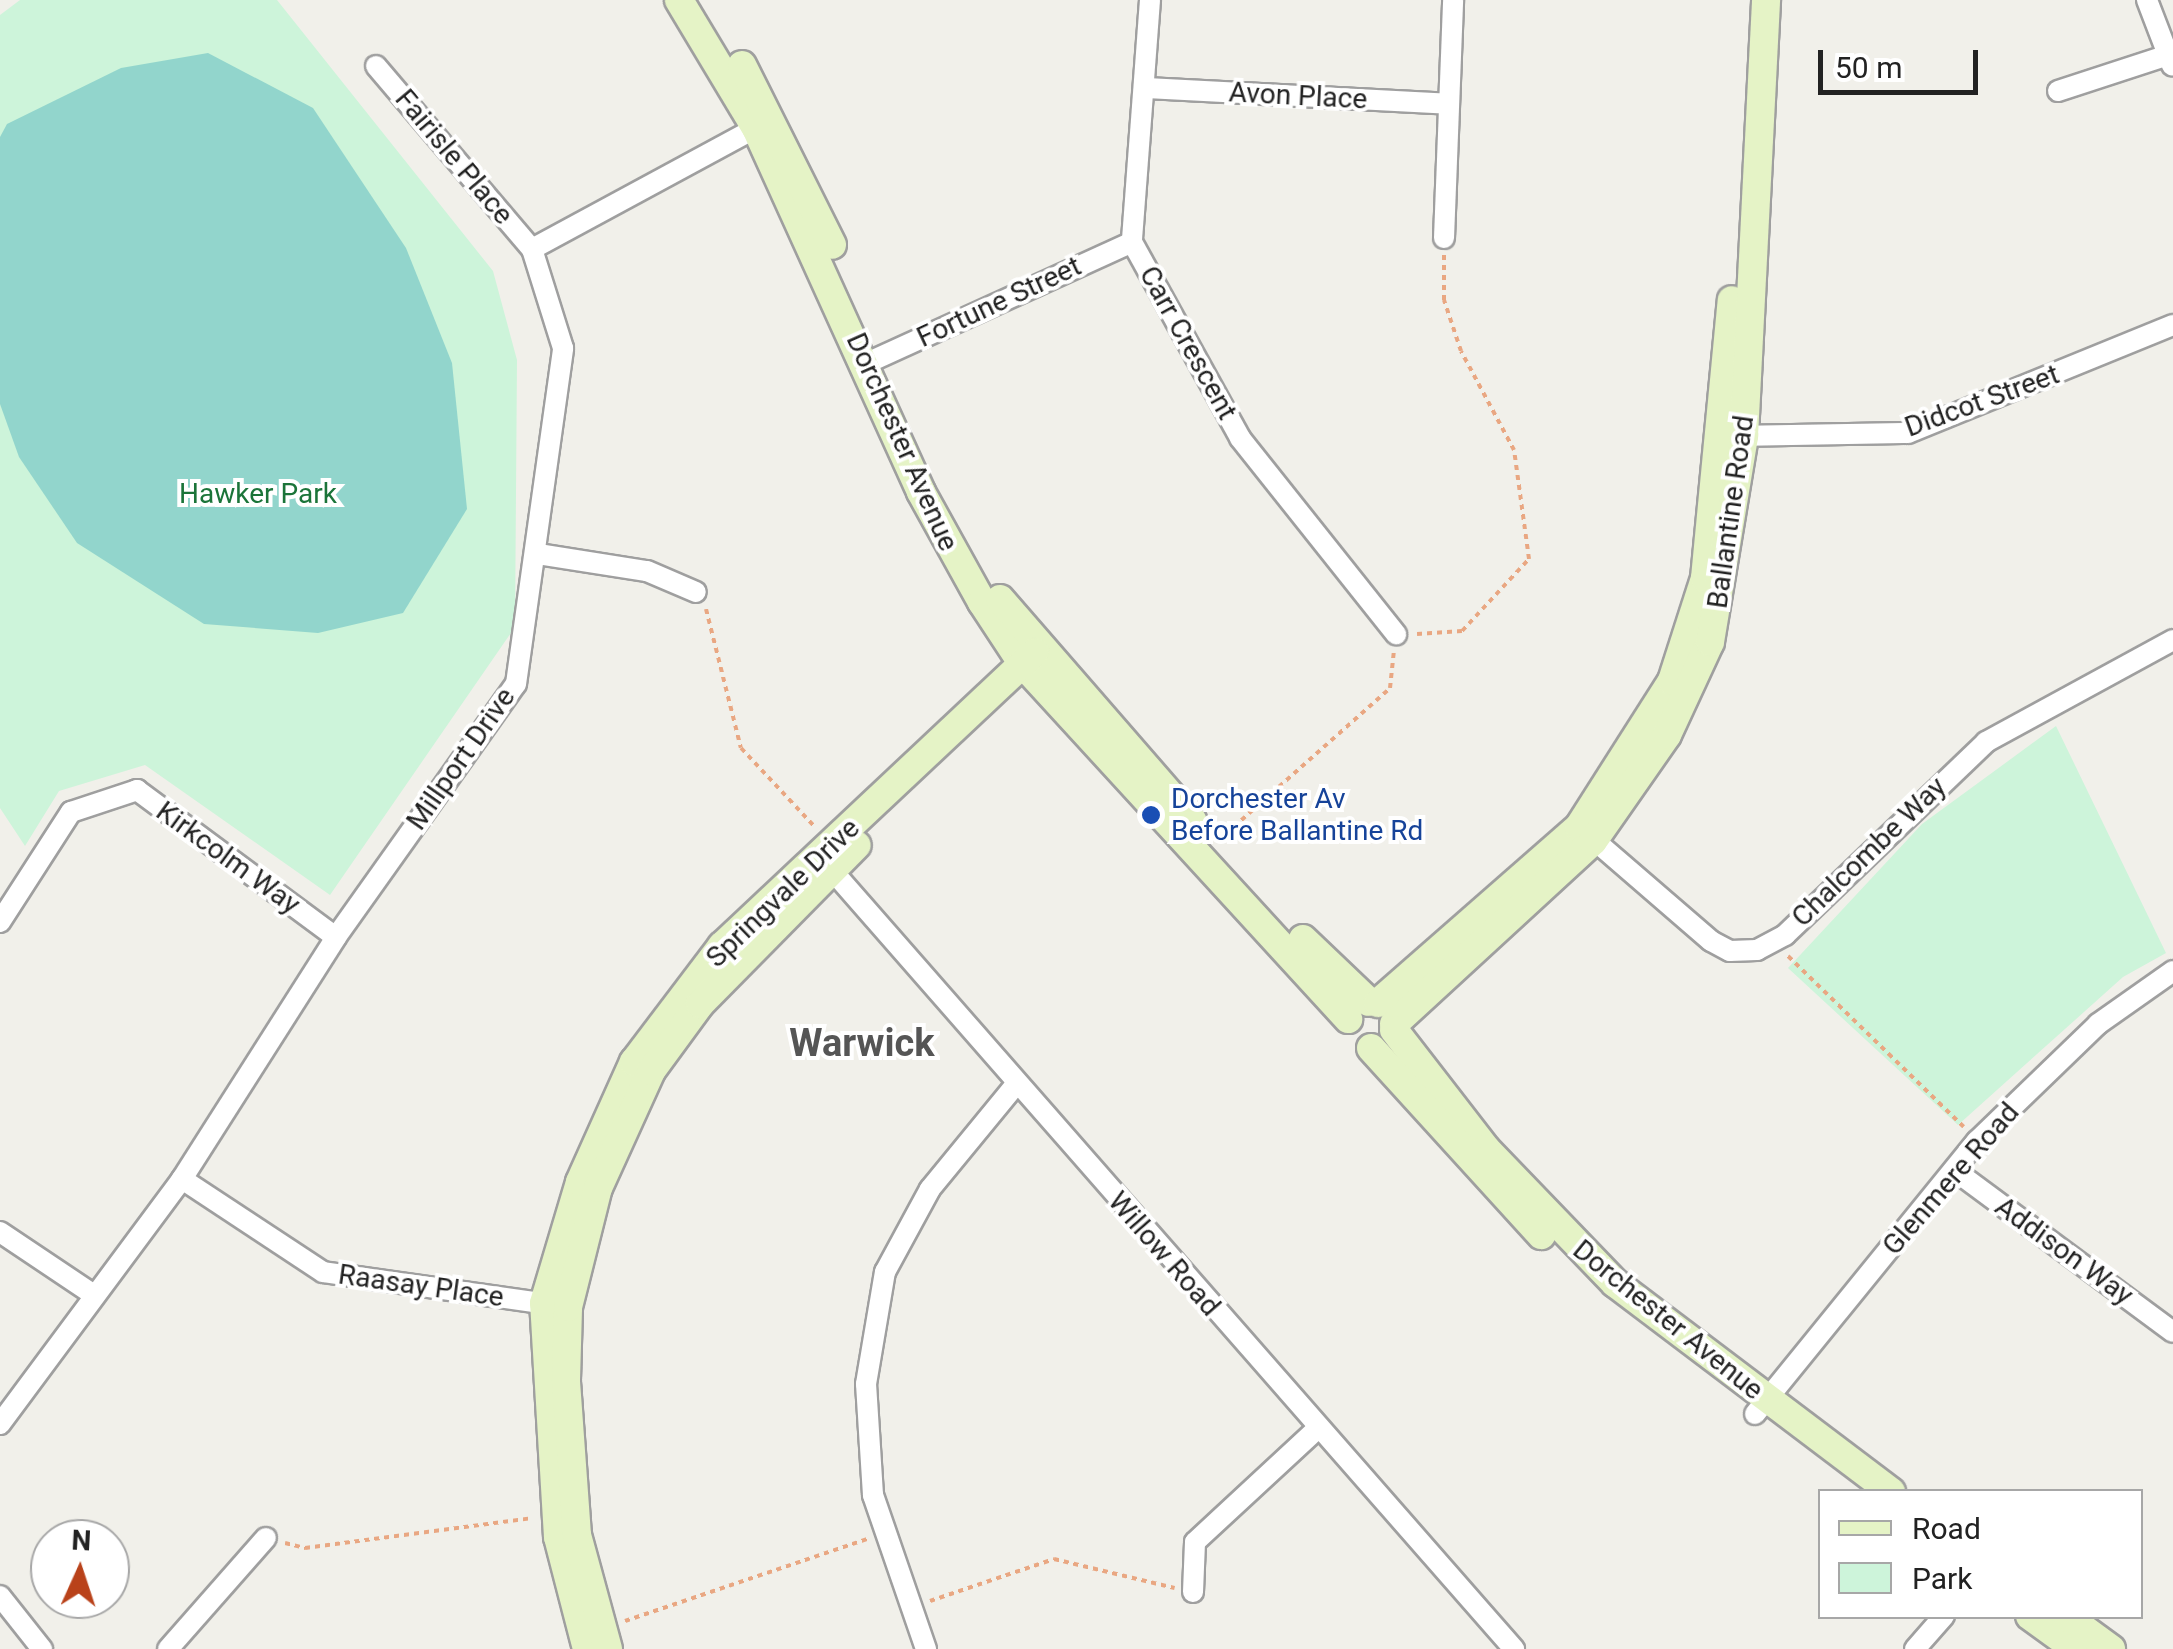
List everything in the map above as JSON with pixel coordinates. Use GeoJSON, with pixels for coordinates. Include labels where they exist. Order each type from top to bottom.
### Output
{"type":"FeatureCollection","features":[{"type":"Feature","properties":{"kind":"main road","name":"Dorchester Avenue"},"geometry":{"type":"LineString","coordinates":[[679,0],[765,123]]}},
{"type":"Feature","properties":{"kind":"main road","name":"Dorchester Avenue"},"geometry":{"type":"LineString","coordinates":[[701,0],[765,123],[875,359],[950,552],[1037,663],[1377,1015]]}},
{"type":"Feature","properties":{"kind":"main road","name":"Ballantine Road"},"geometry":{"type":"LineString","coordinates":[[1734,436],[1748,0]]}},
{"type":"Feature","properties":{"kind":"main road","name":"Ballantine Road"},"geometry":{"type":"LineString","coordinates":[[1377,1015],[1586,834],[1648,728],[1690,635],[1734,436],[1766,0]]}},
{"type":"Feature","properties":{"kind":"main road","name":"Dorchester Avenue"},"geometry":{"type":"LineString","coordinates":[[1037,663],[1377,1015],[1566,1236],[1858,1489]]}},
{"type":"Feature","properties":{"kind":"main road","name":"Springvale Drive"},"geometry":{"type":"LineString","coordinates":[[598,1642],[556,1515],[556,1305],[580,1182],[634,1062],[722,946],[827,856],[1037,663]]}},
{"type":"Feature","properties":{"kind":"main road","name":"Dorchester Avenue"},"geometry":{"type":"LineString","coordinates":[[1377,1015],[1371,1048],[1498,1194],[1604,1296],[1760,1407],[1886,1489]]}},
{"type":"Feature","properties":{"kind":"main road","name":"Springvale Drive"},"geometry":{"type":"LineString","coordinates":[[556,1305],[577,1534],[598,1642]]}},
{"type":"Feature","properties":{"kind":"main road"},"geometry":{"type":"LineString","coordinates":[[2034,1619],[2076,1649]]}},
{"type":"Feature","properties":{"kind":"main road"},"geometry":{"type":"LineString","coordinates":[[2070,1619],[2111,1649]]}},
{"type":"Feature","properties":{"kind":"street","name":"Carr Crescent"},"geometry":{"type":"LineString","coordinates":[[1150,0],[1147,88],[1132,242],[1240,438],[1396,634]]}},
{"type":"Feature","properties":{"kind":"street"},"geometry":{"type":"LineString","coordinates":[[1444,238],[1453,0]]}},
{"type":"Feature","properties":{"kind":"street"},"geometry":{"type":"LineString","coordinates":[[2058,91],[2171,61],[2148,0]]}},
{"type":"Feature","properties":{"kind":"street","name":"Fairisle Place"},"geometry":{"type":"LineString","coordinates":[[376,66],[532,249]]}},
{"type":"Feature","properties":{"kind":"street","name":"Avon Place"},"geometry":{"type":"LineString","coordinates":[[1147,88],[1448,104]]}},
{"type":"Feature","properties":{"kind":"street"},"geometry":{"type":"LineString","coordinates":[[532,249],[765,123]]}},
{"type":"Feature","properties":{"kind":"street","name":"Fortune Street"},"geometry":{"type":"LineString","coordinates":[[875,359],[1132,242]]}},
{"type":"Feature","properties":{"kind":"street","name":"Millport Drive"},"geometry":{"type":"LineString","coordinates":[[0,1424],[90,1294],[182,1178],[336,937],[516,684],[538,554],[563,348],[532,249]]}},
{"type":"Feature","properties":{"kind":"street","name":"Didcot Street"},"geometry":{"type":"LineString","coordinates":[[1734,436],[1908,433],[2173,325]]}},
{"type":"Feature","properties":{"kind":"street"},"geometry":{"type":"LineString","coordinates":[[538,554],[648,571],[696,592]]}},
{"type":"Feature","properties":{"kind":"street","name":"Chalcombe Way"},"geometry":{"type":"LineString","coordinates":[[1586,834],[1711,941],[1741,952],[1773,944],[1986,742],[2173,640]]}},
{"type":"Feature","properties":{"kind":"street","name":"Kirkcolm Way"},"geometry":{"type":"LineString","coordinates":[[0,922],[70,812],[136,790],[336,937]]}},
{"type":"Feature","properties":{"kind":"street","name":"Willow Road"},"geometry":{"type":"LineString","coordinates":[[827,856],[1016,1083],[1316,1430],[1514,1649]]}},
{"type":"Feature","properties":{"kind":"street","name":"Glenmere Road"},"geometry":{"type":"LineString","coordinates":[[1760,1407],[1978,1140],[2098,1024],[2173,971]]}},
{"type":"Feature","properties":{"kind":"street"},"geometry":{"type":"LineString","coordinates":[[926,1649],[873,1495],[866,1384],[884,1272],[930,1190],[1016,1083]]}},
{"type":"Feature","properties":{"kind":"street","name":"Addison Way"},"geometry":{"type":"LineString","coordinates":[[1954,1170],[2173,1332]]}},
{"type":"Feature","properties":{"kind":"street","name":"Raasay Place"},"geometry":{"type":"LineString","coordinates":[[182,1178],[322,1272],[556,1305]]}},
{"type":"Feature","properties":{"kind":"street"},"geometry":{"type":"LineString","coordinates":[[0,1232],[90,1294]]}},
{"type":"Feature","properties":{"kind":"street"},"geometry":{"type":"LineString","coordinates":[[1193,1592],[1195,1542],[1316,1430]]}},
{"type":"Feature","properties":{"kind":"street"},"geometry":{"type":"LineString","coordinates":[[168,1649],[266,1538]]}},
{"type":"Feature","properties":{"kind":"street"},"geometry":{"type":"LineString","coordinates":[[0,1596],[42,1649]]}},
{"type":"Feature","properties":{"kind":"street"},"geometry":{"type":"LineString","coordinates":[[1913,1649],[1927,1619]]}},
{"type":"Feature","properties":{"kind":"street"},"geometry":{"type":"LineString","coordinates":[[1913,1649],[1941,1619]]}},
{"type":"Feature","properties":{"kind":"path"},"geometry":{"type":"LineString","coordinates":[[1214,845],[1390,688],[1396,634],[1462,631],[1529,559],[1514,450],[1461,351],[1444,300],[1444,238]]}},
{"type":"Feature","properties":{"kind":"path"},"geometry":{"type":"LineString","coordinates":[[696,592],[717,629],[742,748],[827,856]]}},
{"type":"Feature","properties":{"kind":"path"},"geometry":{"type":"LineString","coordinates":[[1773,944],[1978,1140]]}},
{"type":"Feature","properties":{"kind":"path"},"geometry":{"type":"LineString","coordinates":[[266,1538],[305,1548],[556,1515]]}},
{"type":"Feature","properties":{"kind":"path"},"geometry":{"type":"LineString","coordinates":[[598,1642],[886,1532]]}},
{"type":"Feature","properties":{"kind":"path"},"geometry":{"type":"LineString","coordinates":[[911,1607],[1054,1559],[1193,1592]]}},
{"type":"Feature","properties":{"kind":"green space","name":"Hawker Park"},"geometry":{"type":"Polygon","coordinates":[[[20,0],[277,0],[493,271],[517,360],[515,627],[330,895],[145,765],[59,791],[25,846],[0,808],[0,15],[20,0]]]}},
{"type":"Feature","properties":{"kind":"green space"},"geometry":{"type":"Polygon","coordinates":[[[208,53],[313,108],[406,248],[452,363],[467,509],[403,613],[318,633],[204,624],[77,543],[19,457],[0,404],[0,137],[7,124],[121,68],[208,53]]]}},
{"type":"Feature","properties":{"kind":"green space"},"geometry":{"type":"Polygon","coordinates":[[[2056,726],[2166,953],[2123,977],[1958,1125],[1788,968],[1922,824],[2056,726]]]}},
{"type":"Feature","properties":{"kind":"place","name":"Dorchester Av Before Ballantine Rd"},"geometry":{"type":"Point","coordinates":[1151,815]}},
{"type":"Feature","properties":{"kind":"district","name":"Warwick"},"geometry":{"type":"Point","coordinates":[862,1044]}}]}
